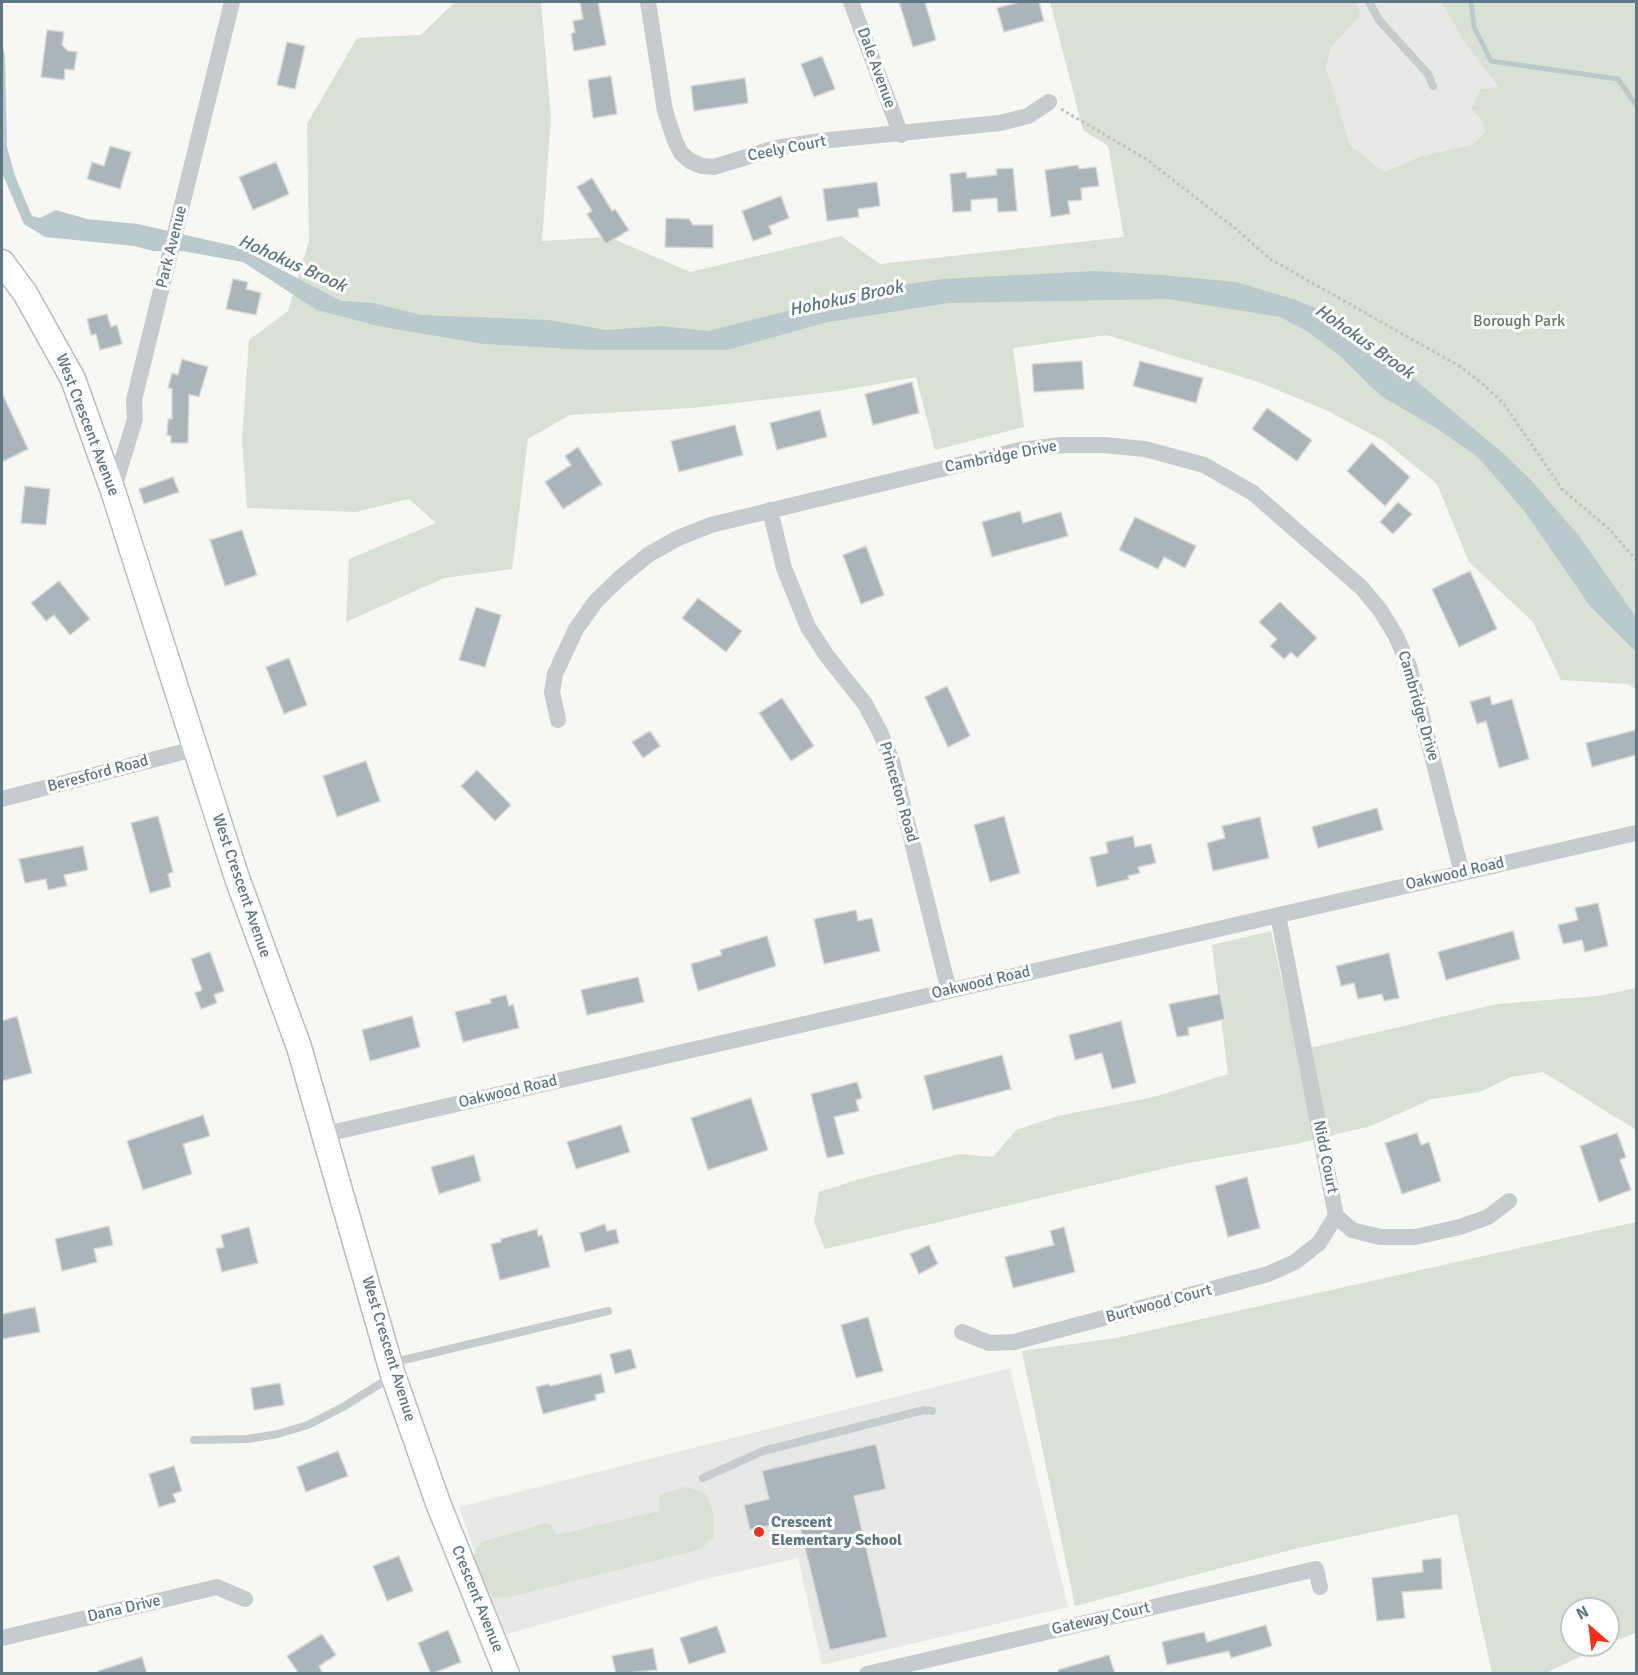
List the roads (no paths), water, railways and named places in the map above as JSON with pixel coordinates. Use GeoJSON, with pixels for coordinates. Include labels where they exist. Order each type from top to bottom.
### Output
{"type":"FeatureCollection","features":[{"type":"Feature","properties":{"kind":"main road","name":"West Crescent Avenue"},"geometry":{"type":"LineString","coordinates":[[2,262],[41,318],[73,379],[113,491],[194,749],[237,878],[298,1047],[326,1134],[392,1369],[447,1524]]}},
{"type":"Feature","properties":{"kind":"main road","name":"Crescent Avenue"},"geometry":{"type":"LineString","coordinates":[[447,1524],[507,1674]]}},
{"type":"Feature","properties":{"kind":"street","name":"Park Avenue"},"geometry":{"type":"LineString","coordinates":[[113,491],[135,419],[134,400],[232,2]]}},
{"type":"Feature","properties":{"kind":"street","name":"Ceely Court"},"geometry":{"type":"LineString","coordinates":[[648,2],[665,111],[681,153],[690,161],[702,166],[714,167],[776,148],[1000,123],[1028,116],[1049,102]]}},
{"type":"Feature","properties":{"kind":"street","name":"Dale Avenue"},"geometry":{"type":"LineString","coordinates":[[851,2],[901,135]]}},
{"type":"Feature","properties":{"kind":"street","name":"Cambridge Drive"},"geometry":{"type":"LineString","coordinates":[[558,720],[552,692],[555,674],[561,656],[576,629],[596,602],[621,577],[648,555],[678,538],[711,525],[984,458],[1062,445],[1104,445],[1145,449],[1204,465],[1228,476],[1253,493],[1362,588],[1380,610],[1396,636],[1409,666],[1462,873]]}},
{"type":"Feature","properties":{"kind":"street","name":"Princeton Road"},"geometry":{"type":"LineString","coordinates":[[770,510],[784,568],[808,627],[865,705],[892,761],[948,991]]}},
{"type":"Feature","properties":{"kind":"street","name":"Beresford Road"},"geometry":{"type":"LineString","coordinates":[[2,799],[194,749]]}},
{"type":"Feature","properties":{"kind":"street","name":"Oakwood Road"},"geometry":{"type":"LineString","coordinates":[[326,1134],[1636,833]]}},
{"type":"Feature","properties":{"kind":"street","name":"Nidd Court"},"geometry":{"type":"LineString","coordinates":[[1278,915],[1336,1216],[1352,1230],[1380,1237],[1415,1237],[1460,1227],[1488,1217],[1509,1201]]}},
{"type":"Feature","properties":{"kind":"street","name":"Burtwood Court"},"geometry":{"type":"LineString","coordinates":[[962,1332],[988,1343],[1014,1342],[1268,1274],[1295,1262],[1319,1243],[1336,1216]]}},
{"type":"Feature","properties":{"kind":"street","name":"Gateway Court"},"geometry":{"type":"LineString","coordinates":[[867,1674],[1316,1569],[1320,1587]]}},
{"type":"Feature","properties":{"kind":"street","name":"Dana Drive"},"geometry":{"type":"LineString","coordinates":[[2,1638],[217,1587],[245,1599]]}},
{"type":"Feature","properties":{"kind":"lane"},"geometry":{"type":"LineString","coordinates":[[1369,2],[1379,20],[1428,74],[1433,86]]}},
{"type":"Feature","properties":{"kind":"lane"},"geometry":{"type":"LineString","coordinates":[[194,1440],[257,1437],[278,1434],[308,1425],[343,1407],[392,1369],[608,1311]]}},
{"type":"Feature","properties":{"kind":"lane"},"geometry":{"type":"LineString","coordinates":[[703,1478],[763,1451],[924,1410],[932,1411]]}},
{"type":"Feature","properties":{"kind":"water","name":"Hohokus Brook"},"geometry":{"type":"Polygon","coordinates":[[[2,41],[5,56],[7,147],[15,176],[32,216],[40,218],[56,210],[87,219],[138,224],[238,247],[341,301],[373,303],[421,315],[550,320],[606,330],[661,326],[708,331],[874,289],[943,279],[1096,271],[1236,282],[1296,300],[1344,320],[1505,455],[1530,479],[1579,536],[1636,617],[1636,652],[1590,606],[1525,512],[1478,457],[1439,430],[1381,396],[1341,357],[1307,331],[1280,317],[1168,299],[949,303],[828,322],[727,350],[592,350],[483,344],[378,326],[317,310],[243,262],[183,251],[153,251],[134,246],[45,237],[24,224],[2,173],[2,41]]]}},
{"type":"Feature","properties":{"kind":"waterway"},"geometry":{"type":"LineString","coordinates":[[1471,2],[1474,27],[1491,61],[1618,79],[1636,105]]}},
{"type":"Feature","properties":{"kind":"place","name":"Crescent Elementary School"},"geometry":{"type":"Point","coordinates":[759,1532]}},
{"type":"Feature","properties":{"kind":"park label","name":"Borough Park"},"geometry":{"type":"Point","coordinates":[1519,322]}}]}
